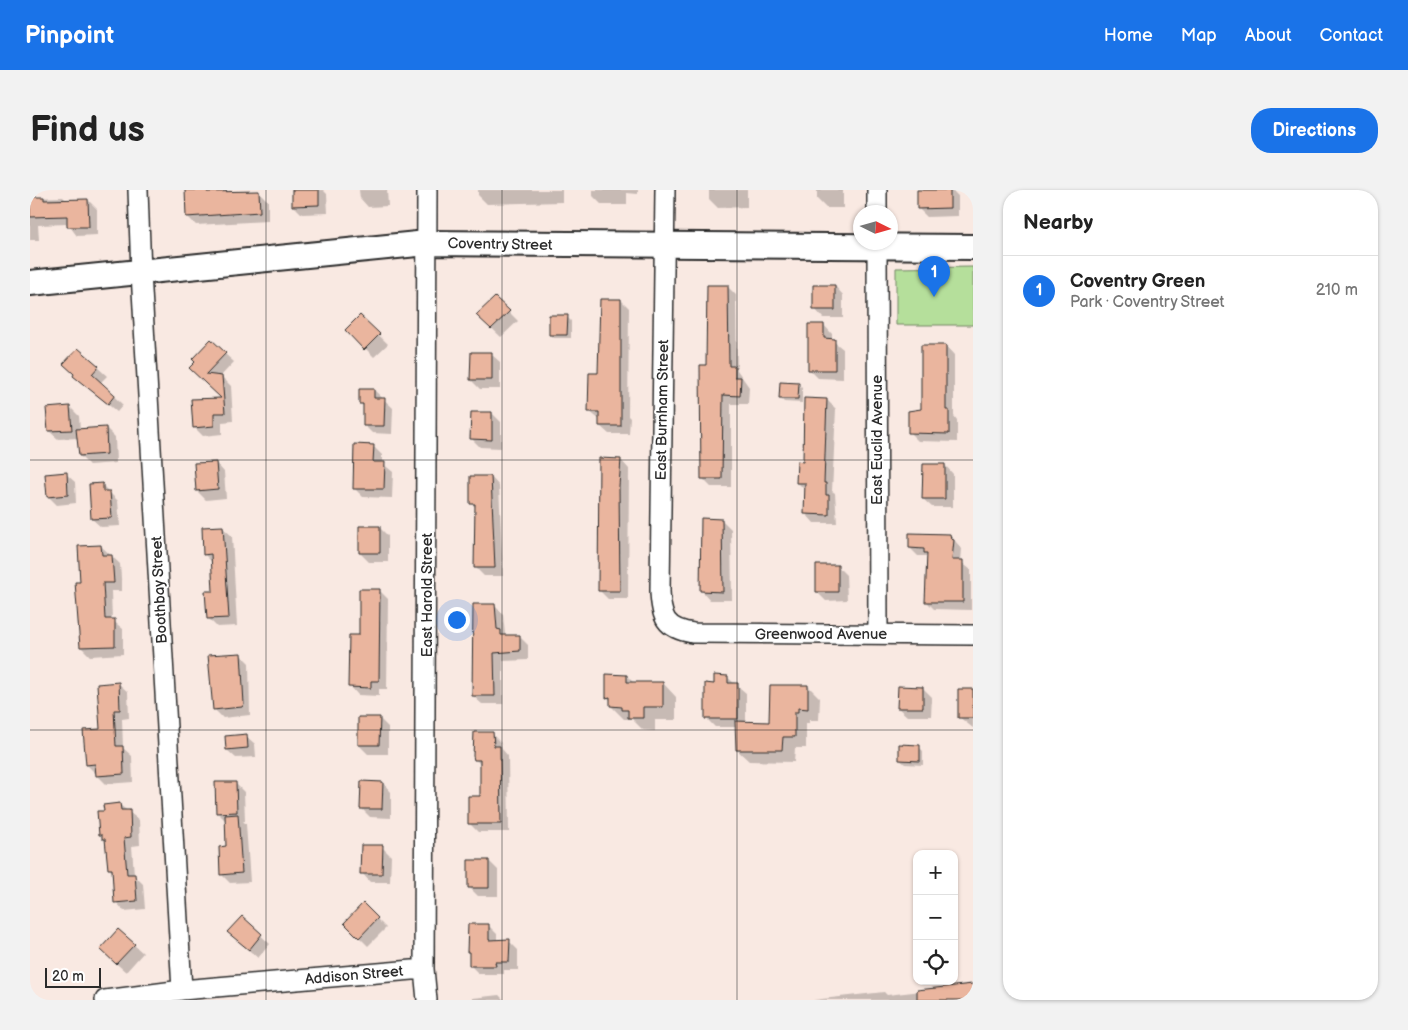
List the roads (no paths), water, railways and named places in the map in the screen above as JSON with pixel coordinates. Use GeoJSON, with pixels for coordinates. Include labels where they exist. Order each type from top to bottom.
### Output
{"type":"FeatureCollection","features":[{"type":"Feature","properties":{"kind":"street","name":"Boothbay Street"},"geometry":{"type":"LineString","coordinates":[[138,190],[141,273],[182,990]]}},
{"type":"Feature","properties":{"kind":"street","name":"East Harold Street"},"geometry":{"type":"LineString","coordinates":[[427,190],[424,969],[427,1000]]}},
{"type":"Feature","properties":{"kind":"street","name":"East Burnham Street"},"geometry":{"type":"LineString","coordinates":[[665,190],[660,591],[661,610],[671,626]]}},
{"type":"Feature","properties":{"kind":"street"},"geometry":{"type":"LineString","coordinates":[[877,190],[877,205]]}},
{"type":"Feature","properties":{"kind":"street","name":"Coventry Street"},"geometry":{"type":"LineString","coordinates":[[30,283],[427,243],[665,246],[853,245]]}},
{"type":"Feature","properties":{"kind":"street","name":"Coventry Street"},"geometry":{"type":"LineString","coordinates":[[898,245],[973,247]]}},
{"type":"Feature","properties":{"kind":"street","name":"East Euclid Avenue"},"geometry":{"type":"LineString","coordinates":[[877,250],[878,634]]}},
{"type":"Feature","properties":{"kind":"street","name":"Greenwood Avenue"},"geometry":{"type":"LineString","coordinates":[[671,626],[683,632],[693,633],[973,635]]}},
{"type":"Feature","properties":{"kind":"street","name":"Addison Street"},"geometry":{"type":"LineString","coordinates":[[104,1000],[182,990],[424,969]]}},
{"type":"Feature","properties":{"kind":"place","name":"Coventry Green"},"geometry":{"type":"Point","coordinates":[934,297]}}]}
